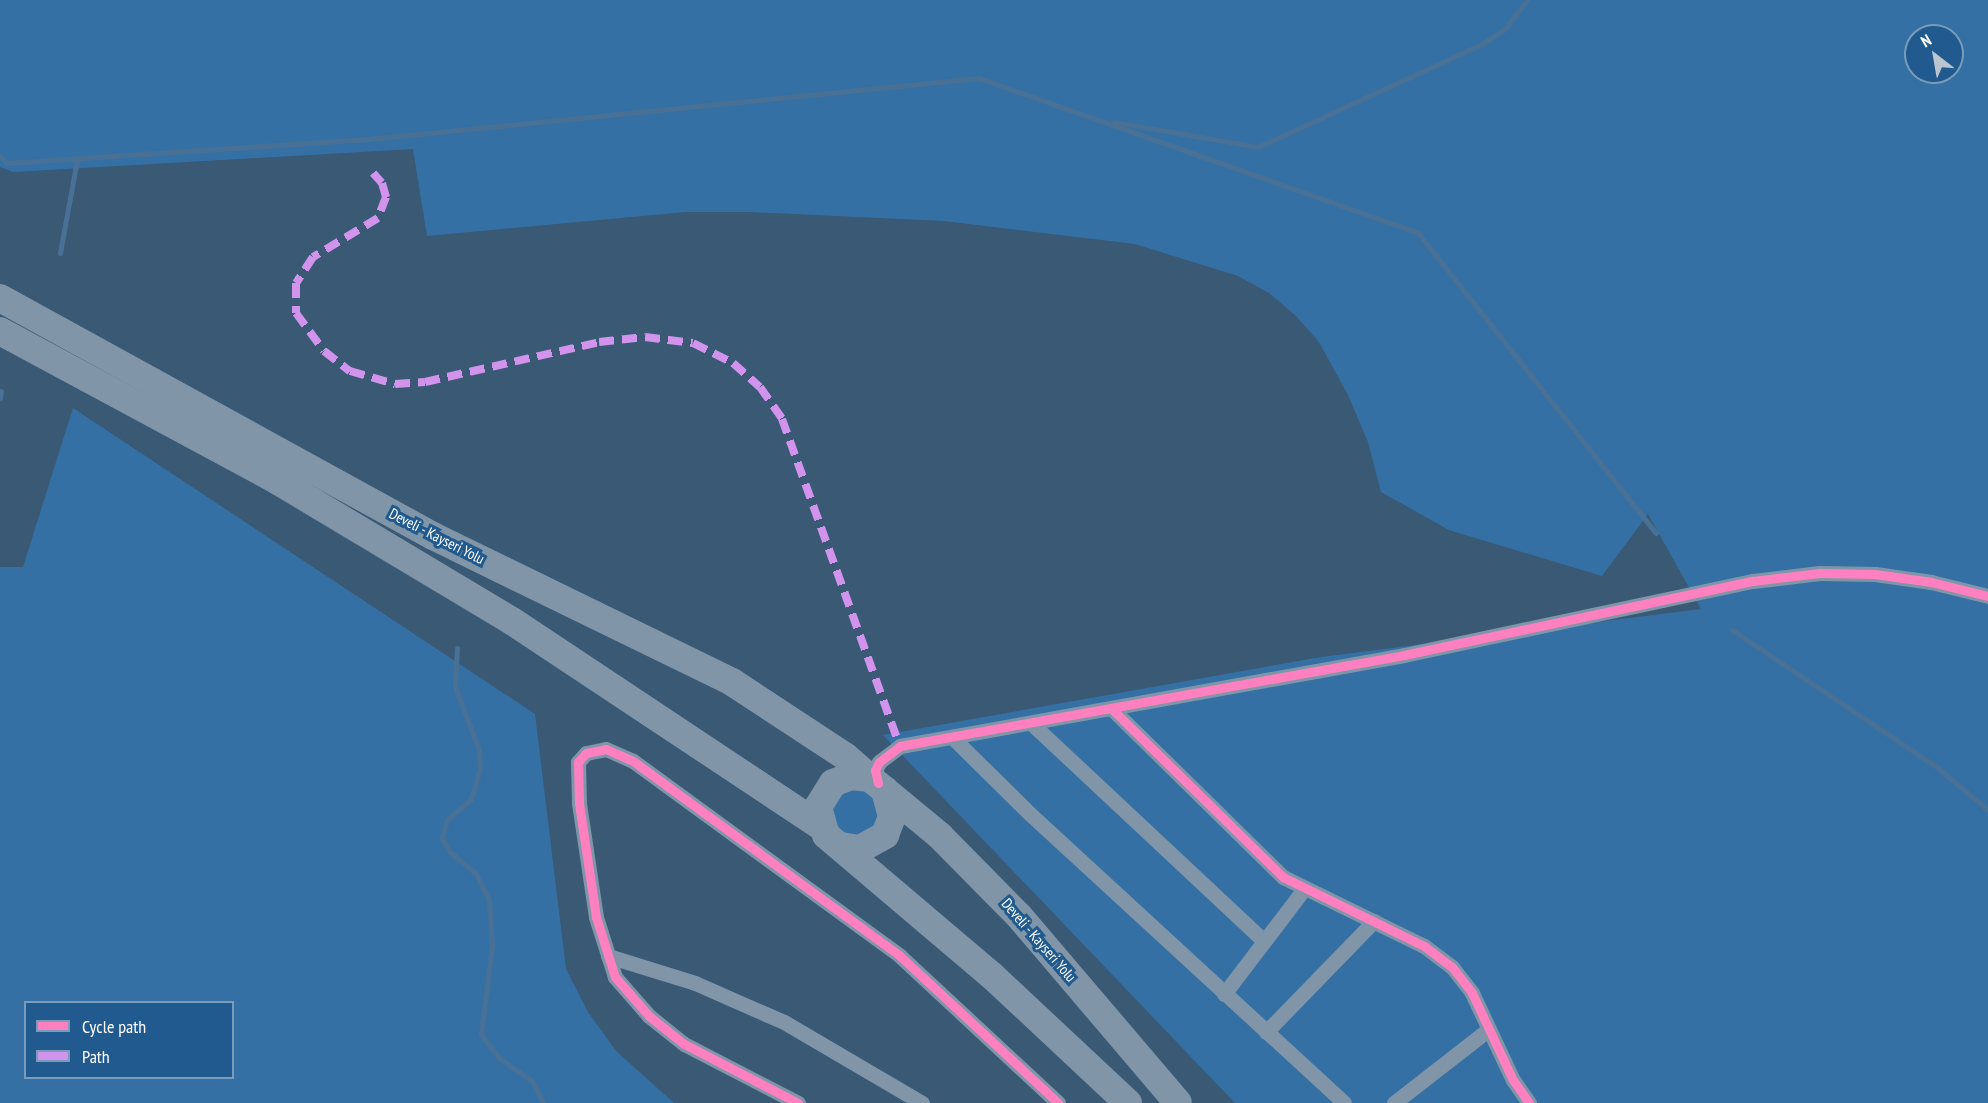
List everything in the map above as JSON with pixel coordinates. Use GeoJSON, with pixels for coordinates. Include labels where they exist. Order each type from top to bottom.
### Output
{"type":"FeatureCollection","features":[{"type":"Feature","properties":{"kind":"highway","name":"Develi - Kayseri Yolu"},"geometry":{"type":"LineString","coordinates":[[0,298],[433,536],[732,682],[846,757],[993,887],[1178,1103]]}},
{"type":"Feature","properties":{"kind":"highway","name":"Develi - Kayseri Yolu"},"geometry":{"type":"LineString","coordinates":[[0,331],[268,475],[512,621],[821,826],[1007,990],[1124,1102]]}},
{"type":"Feature","properties":{"kind":"highway"},"geometry":{"type":"LineString","coordinates":[[821,826],[821,798],[833,783],[850,776],[878,784],[892,817],[885,835],[860,849],[841,846]]}},
{"type":"Feature","properties":{"kind":"street"},"geometry":{"type":"LineString","coordinates":[[878,784],[875,770],[892,750],[952,736],[1404,655],[1786,576],[1848,573],[1903,577],[1988,597]]}},
{"type":"Feature","properties":{"kind":"street"},"geometry":{"type":"LineString","coordinates":[[1112,709],[1270,866],[1304,890],[1424,946],[1452,967],[1472,993],[1529,1103]]}},
{"type":"Feature","properties":{"kind":"street"},"geometry":{"type":"LineString","coordinates":[[1031,723],[1264,941]]}},
{"type":"Feature","properties":{"kind":"street"},"geometry":{"type":"LineString","coordinates":[[952,736],[1029,813],[1344,1103]]}},
{"type":"Feature","properties":{"kind":"street"},"geometry":{"type":"LineString","coordinates":[[798,1103],[665,1031],[625,991],[615,977],[596,917],[579,803],[578,762],[599,749],[633,761],[900,956],[1058,1103]]}},
{"type":"Feature","properties":{"kind":"street"},"geometry":{"type":"LineString","coordinates":[[1224,994],[1304,890]]}},
{"type":"Feature","properties":{"kind":"street"},"geometry":{"type":"LineString","coordinates":[[1266,1032],[1374,921]]}},
{"type":"Feature","properties":{"kind":"street"},"geometry":{"type":"LineString","coordinates":[[608,956],[695,983],[775,1018],[861,1064],[922,1103]]}},
{"type":"Feature","properties":{"kind":"street"},"geometry":{"type":"LineString","coordinates":[[1394,1103],[1489,1029]]}},
{"type":"Feature","properties":{"kind":"shaded area"},"geometry":{"type":"Polygon","coordinates":[[[0,0],[1988,0],[1988,1103],[1235,1103],[883,735],[1321,657],[1701,609],[1648,514],[1602,576],[1449,530],[1381,492],[1368,442],[1348,395],[1319,342],[1296,316],[1269,293],[1238,276],[1135,244],[944,221],[750,212],[685,212],[427,236],[413,149],[13,172],[0,167],[0,0]]]}},
{"type":"Feature","properties":{"kind":"shaded area"},"geometry":{"type":"Polygon","coordinates":[[[73,408],[535,714],[566,969],[588,1012],[616,1051],[674,1103],[0,1103],[0,567],[23,567],[73,408]]]}},
{"type":"Feature","properties":{"kind":"shaded area"},"geometry":{"type":"Polygon","coordinates":[[[846,789],[871,792],[879,822],[865,836],[840,832],[830,809],[846,789]]]}},
{"type":"Feature","properties":{"kind":"waterway"},"geometry":{"type":"LineString","coordinates":[[1114,122],[1258,147],[1482,44],[1505,29],[1527,0]]}},
{"type":"Feature","properties":{"kind":"waterway"},"geometry":{"type":"LineString","coordinates":[[0,156],[7,163],[369,139],[979,78],[1418,233],[1656,533]]}},
{"type":"Feature","properties":{"kind":"waterway"},"geometry":{"type":"LineString","coordinates":[[60,253],[77,159]]}},
{"type":"Feature","properties":{"kind":"waterway"},"geometry":{"type":"LineString","coordinates":[[0,398],[1,391]]}},
{"type":"Feature","properties":{"kind":"waterway"},"geometry":{"type":"LineString","coordinates":[[1732,630],[1938,768],[1988,810]]}},
{"type":"Feature","properties":{"kind":"waterway"},"geometry":{"type":"LineString","coordinates":[[457,648],[455,687],[479,750],[480,769],[471,799],[447,820],[442,838],[450,852],[476,874],[489,900],[492,946],[481,1034],[499,1058],[532,1081],[543,1103]]}},
{"type":"Feature","properties":{"kind":"marked path"},"geometry":{"type":"LineString","coordinates":[[373,173],[382,183],[386,197],[378,218],[313,257],[296,283],[296,313],[324,351],[350,371],[395,384],[425,382],[599,342],[645,337],[693,343],[733,363],[760,387],[782,419],[900,746]]}},
{"type":"Feature","properties":{"kind":"cycle path"},"geometry":{"type":"LineString","coordinates":[[878,783],[875,770],[879,762],[900,746],[1404,655],[1753,581],[1820,573],[1875,574],[1931,582],[1988,596]]}},
{"type":"Feature","properties":{"kind":"cycle path"},"geometry":{"type":"LineString","coordinates":[[1112,709],[1283,877],[1424,946],[1452,967],[1472,993],[1513,1080],[1529,1103]]}},
{"type":"Feature","properties":{"kind":"cycle path"},"geometry":{"type":"LineString","coordinates":[[798,1103],[684,1044],[649,1016],[615,977],[596,917],[579,803],[578,762],[586,753],[606,749],[633,761],[900,956],[1058,1103]]}}]}
